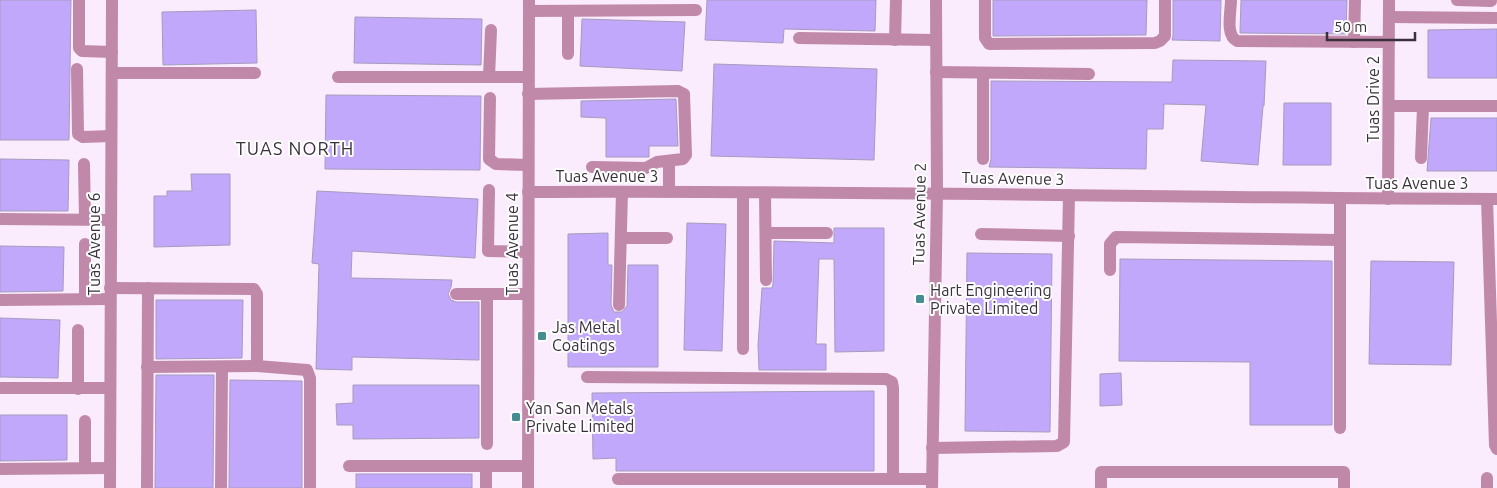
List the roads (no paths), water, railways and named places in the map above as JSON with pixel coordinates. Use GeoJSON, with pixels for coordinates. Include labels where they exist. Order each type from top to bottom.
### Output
{"type":"FeatureCollection","features":[{"type":"Feature","properties":{"kind":"street"},"geometry":{"type":"LineString","coordinates":[[79,0],[78,46],[80,50],[112,52]]}},
{"type":"Feature","properties":{"kind":"street","name":"Tuas Avenue 6"},"geometry":{"type":"LineString","coordinates":[[110,488],[112,0]]}},
{"type":"Feature","properties":{"kind":"street"},"geometry":{"type":"LineString","coordinates":[[895,40],[896,0]]}},
{"type":"Feature","properties":{"kind":"street","name":"Tuas Avenue 2"},"geometry":{"type":"LineString","coordinates":[[932,484],[937,193],[936,0]]}},
{"type":"Feature","properties":{"kind":"street"},"geometry":{"type":"LineString","coordinates":[[985,0],[985,38],[989,44],[1155,43],[1165,36],[1165,0]]}},
{"type":"Feature","properties":{"kind":"street"},"geometry":{"type":"LineString","coordinates":[[1231,0],[1230,34],[1237,41],[1389,42]]}},
{"type":"Feature","properties":{"kind":"street"},"geometry":{"type":"LineString","coordinates":[[1354,42],[1355,0]]}},
{"type":"Feature","properties":{"kind":"street","name":"Tuas Drive 2"},"geometry":{"type":"LineString","coordinates":[[1388,199],[1390,0]]}},
{"type":"Feature","properties":{"kind":"street"},"geometry":{"type":"LineString","coordinates":[[1457,0],[1491,1]]}},
{"type":"Feature","properties":{"kind":"street"},"geometry":{"type":"LineString","coordinates":[[529,6],[568,11],[696,10]]}},
{"type":"Feature","properties":{"kind":"street","name":"Tuas Avenue 4"},"geometry":{"type":"LineString","coordinates":[[528,488],[529,6]]}},
{"type":"Feature","properties":{"kind":"street"},"geometry":{"type":"LineString","coordinates":[[568,11],[568,54]]}},
{"type":"Feature","properties":{"kind":"street"},"geometry":{"type":"LineString","coordinates":[[1389,17],[1497,18]]}},
{"type":"Feature","properties":{"kind":"street"},"geometry":{"type":"LineString","coordinates":[[488,77],[491,30]]}},
{"type":"Feature","properties":{"kind":"street"},"geometry":{"type":"LineString","coordinates":[[799,38],[936,40]]}},
{"type":"Feature","properties":{"kind":"street"},"geometry":{"type":"LineString","coordinates":[[77,69],[78,134],[83,137],[112,136]]}},
{"type":"Feature","properties":{"kind":"street"},"geometry":{"type":"LineString","coordinates":[[936,72],[1088,74]]}},
{"type":"Feature","properties":{"kind":"street"},"geometry":{"type":"LineString","coordinates":[[112,74],[255,73]]}},
{"type":"Feature","properties":{"kind":"street"},"geometry":{"type":"LineString","coordinates":[[983,73],[983,159]]}},
{"type":"Feature","properties":{"kind":"street"},"geometry":{"type":"LineString","coordinates":[[338,77],[528,77]]}},
{"type":"Feature","properties":{"kind":"street"},"geometry":{"type":"LineString","coordinates":[[528,94],[682,92],[685,99],[686,155],[681,161],[657,162],[646,168],[592,167]]}},
{"type":"Feature","properties":{"kind":"street"},"geometry":{"type":"LineString","coordinates":[[490,98],[489,159],[496,164],[528,165]]}},
{"type":"Feature","properties":{"kind":"street"},"geometry":{"type":"LineString","coordinates":[[1389,106],[1497,106]]}},
{"type":"Feature","properties":{"kind":"street"},"geometry":{"type":"LineString","coordinates":[[1421,158],[1423,106]]}},
{"type":"Feature","properties":{"kind":"street"},"geometry":{"type":"LineString","coordinates":[[669,161],[669,192]]}},
{"type":"Feature","properties":{"kind":"street"},"geometry":{"type":"LineString","coordinates":[[84,164],[85,219]]}},
{"type":"Feature","properties":{"kind":"street"},"geometry":{"type":"LineString","coordinates":[[489,190],[488,251],[528,252]]}},
{"type":"Feature","properties":{"kind":"street","name":"Tuas Avenue 3"},"geometry":{"type":"LineString","coordinates":[[528,192],[937,193],[1340,199],[1492,199]]}},
{"type":"Feature","properties":{"kind":"street"},"geometry":{"type":"LineString","coordinates":[[619,305],[622,192]]}},
{"type":"Feature","properties":{"kind":"street"},"geometry":{"type":"LineString","coordinates":[[743,193],[743,349]]}},
{"type":"Feature","properties":{"kind":"street"},"geometry":{"type":"LineString","coordinates":[[765,193],[766,280]]}},
{"type":"Feature","properties":{"kind":"street"},"geometry":{"type":"LineString","coordinates":[[932,448],[1057,446],[1064,442],[1069,195]]}},
{"type":"Feature","properties":{"kind":"street"},"geometry":{"type":"LineString","coordinates":[[1340,199],[1340,428]]}},
{"type":"Feature","properties":{"kind":"street"},"geometry":{"type":"LineString","coordinates":[[1492,199],[1495,445],[1497,449]]}},
{"type":"Feature","properties":{"kind":"street"},"geometry":{"type":"LineString","coordinates":[[0,219],[111,220]]}},
{"type":"Feature","properties":{"kind":"street"},"geometry":{"type":"LineString","coordinates":[[766,233],[827,234]]}},
{"type":"Feature","properties":{"kind":"street"},"geometry":{"type":"LineString","coordinates":[[981,234],[1069,236]]}},
{"type":"Feature","properties":{"kind":"street"},"geometry":{"type":"LineString","coordinates":[[1110,270],[1110,244],[1116,237],[1340,240]]}},
{"type":"Feature","properties":{"kind":"street"},"geometry":{"type":"LineString","coordinates":[[621,238],[667,238]]}},
{"type":"Feature","properties":{"kind":"street"},"geometry":{"type":"LineString","coordinates":[[85,244],[85,299]]}},
{"type":"Feature","properties":{"kind":"street"},"geometry":{"type":"LineString","coordinates":[[147,488],[148,288]]}},
{"type":"Feature","properties":{"kind":"street"},"geometry":{"type":"LineString","coordinates":[[0,300],[85,299],[148,288],[252,288],[256,290],[257,366]]}},
{"type":"Feature","properties":{"kind":"street"},"geometry":{"type":"LineString","coordinates":[[456,294],[528,294]]}},
{"type":"Feature","properties":{"kind":"street"},"geometry":{"type":"LineString","coordinates":[[486,294],[487,444]]}},
{"type":"Feature","properties":{"kind":"street"},"geometry":{"type":"LineString","coordinates":[[78,330],[78,388]]}},
{"type":"Feature","properties":{"kind":"street"},"geometry":{"type":"LineString","coordinates":[[147,367],[257,366],[304,369],[309,373],[310,488]]}},
{"type":"Feature","properties":{"kind":"street"},"geometry":{"type":"LineString","coordinates":[[221,488],[222,367]]}},
{"type":"Feature","properties":{"kind":"street"},"geometry":{"type":"LineString","coordinates":[[587,378],[886,379],[892,382],[894,388],[893,479]]}},
{"type":"Feature","properties":{"kind":"street"},"geometry":{"type":"LineString","coordinates":[[0,388],[110,388]]}},
{"type":"Feature","properties":{"kind":"street"},"geometry":{"type":"LineString","coordinates":[[85,421],[85,468]]}},
{"type":"Feature","properties":{"kind":"street"},"geometry":{"type":"LineString","coordinates":[[349,466],[528,466]]}},
{"type":"Feature","properties":{"kind":"street"},"geometry":{"type":"LineString","coordinates":[[486,466],[486,488]]}},
{"type":"Feature","properties":{"kind":"street"},"geometry":{"type":"LineString","coordinates":[[0,469],[110,468]]}},
{"type":"Feature","properties":{"kind":"street"},"geometry":{"type":"LineString","coordinates":[[1101,488],[1101,472],[1344,472],[1344,488]]}},
{"type":"Feature","properties":{"kind":"street"},"geometry":{"type":"LineString","coordinates":[[618,479],[893,479],[932,484]]}},
{"type":"Feature","properties":{"kind":"place","name":"Hart Engineering Private Limited"},"geometry":{"type":"Point","coordinates":[920,299]}},
{"type":"Feature","properties":{"kind":"place","name":"Jas Metal Coatings"},"geometry":{"type":"Point","coordinates":[542,336]}},
{"type":"Feature","properties":{"kind":"place","name":"Yan San Metals Private Limited"},"geometry":{"type":"Point","coordinates":[516,417]}},
{"type":"Feature","properties":{"kind":"district","name":"TUAS NORTH"},"geometry":{"type":"Point","coordinates":[295,149]}}]}
